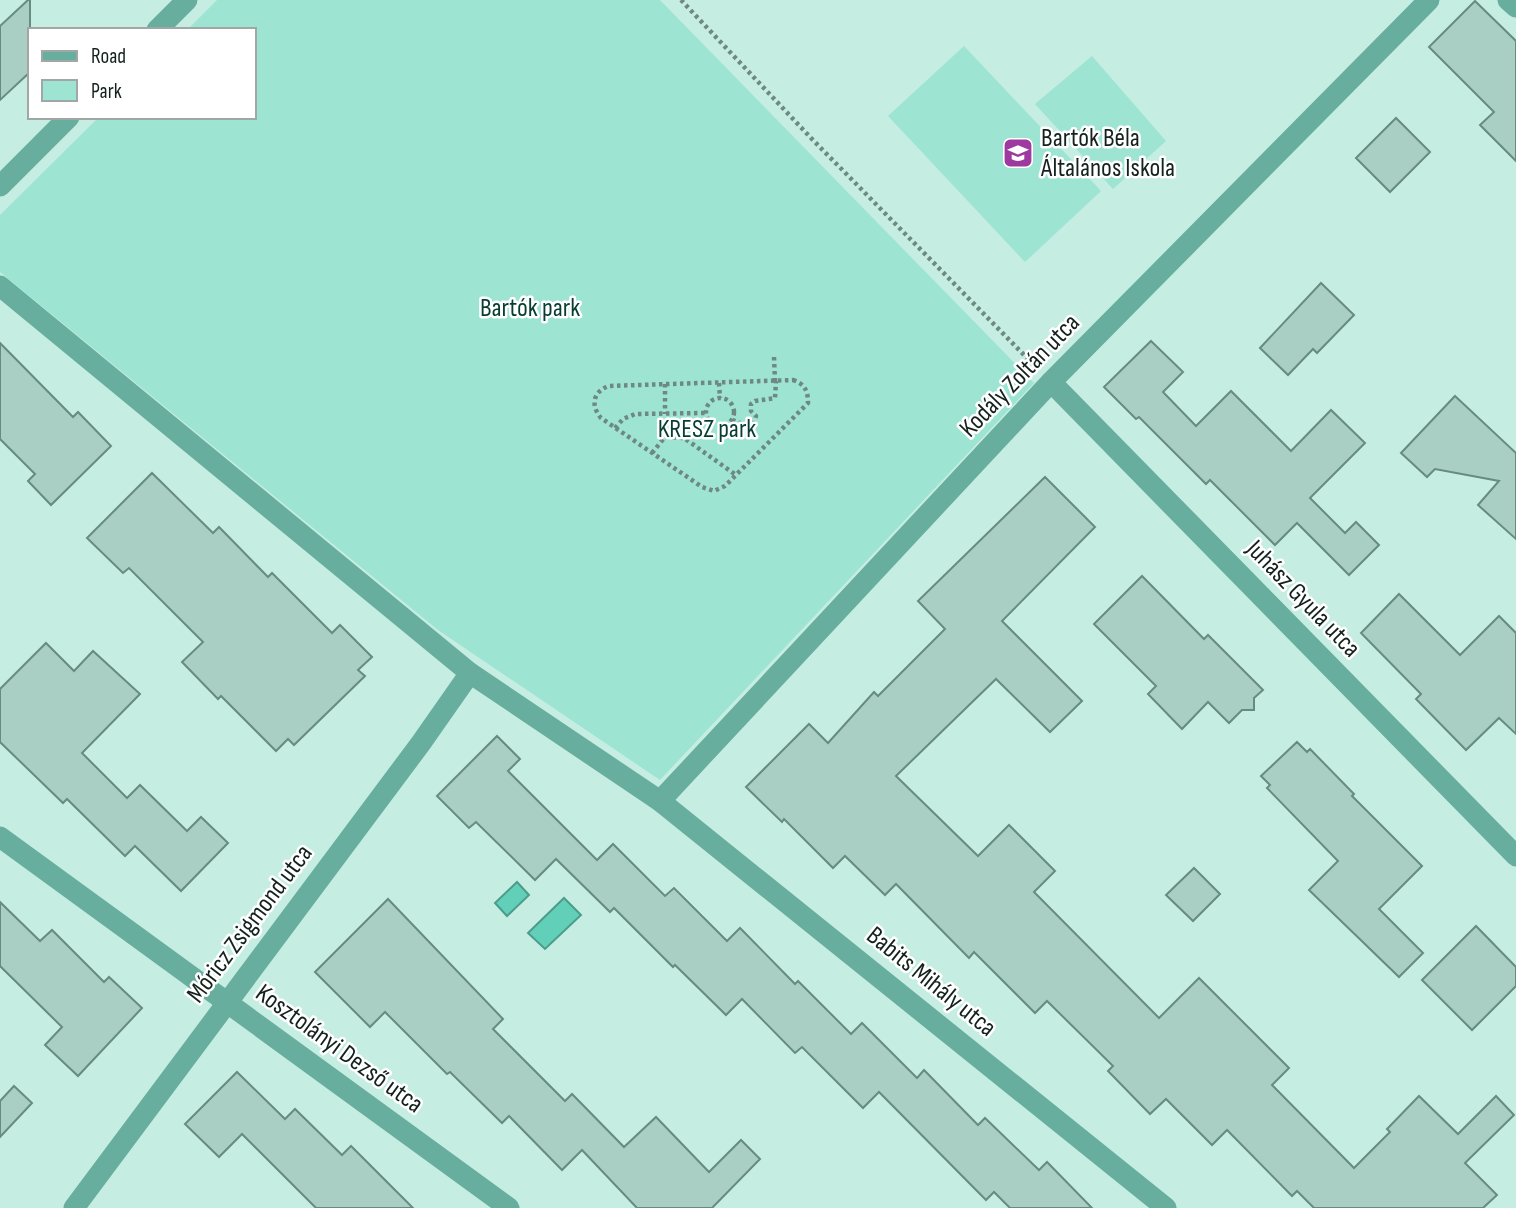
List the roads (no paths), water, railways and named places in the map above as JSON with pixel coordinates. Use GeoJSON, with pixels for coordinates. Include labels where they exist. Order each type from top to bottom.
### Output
{"type":"FeatureCollection","features":[{"type":"Feature","properties":{"kind":"street"},"geometry":{"type":"LineString","coordinates":[[159,28],[187,0]]}},
{"type":"Feature","properties":{"kind":"street","name":"Kodály Zoltán utca"},"geometry":{"type":"LineString","coordinates":[[660,800],[1051,382],[1429,0]]}},
{"type":"Feature","properties":{"kind":"street"},"geometry":{"type":"LineString","coordinates":[[1508,0],[1516,7]]}},
{"type":"Feature","properties":{"kind":"street"},"geometry":{"type":"LineString","coordinates":[[0,186],[67,119]]}},
{"type":"Feature","properties":{"kind":"street","name":"Babits Mihály utca"},"geometry":{"type":"LineString","coordinates":[[0,286],[470,673],[660,800],[1166,1208]]}},
{"type":"Feature","properties":{"kind":"street","name":"Juhász Gyula utca"},"geometry":{"type":"LineString","coordinates":[[1051,382],[1516,856]]}},
{"type":"Feature","properties":{"kind":"street","name":"Móricz Zsigmond utca"},"geometry":{"type":"LineString","coordinates":[[74,1208],[421,743],[470,673]]}},
{"type":"Feature","properties":{"kind":"street","name":"Kosztolányi Dezső utca"},"geometry":{"type":"LineString","coordinates":[[0,837],[509,1208]]}},
{"type":"Feature","properties":{"kind":"place","name":"Bartók Béla Általános Iskola"},"geometry":{"type":"Point","coordinates":[1018,153]}},
{"type":"Feature","properties":{"kind":"park label","name":"Bartók park"},"geometry":{"type":"Point","coordinates":[530,308]}},
{"type":"Feature","properties":{"kind":"park label","name":"KRESZ park"},"geometry":{"type":"Point","coordinates":[707,429]}}]}
